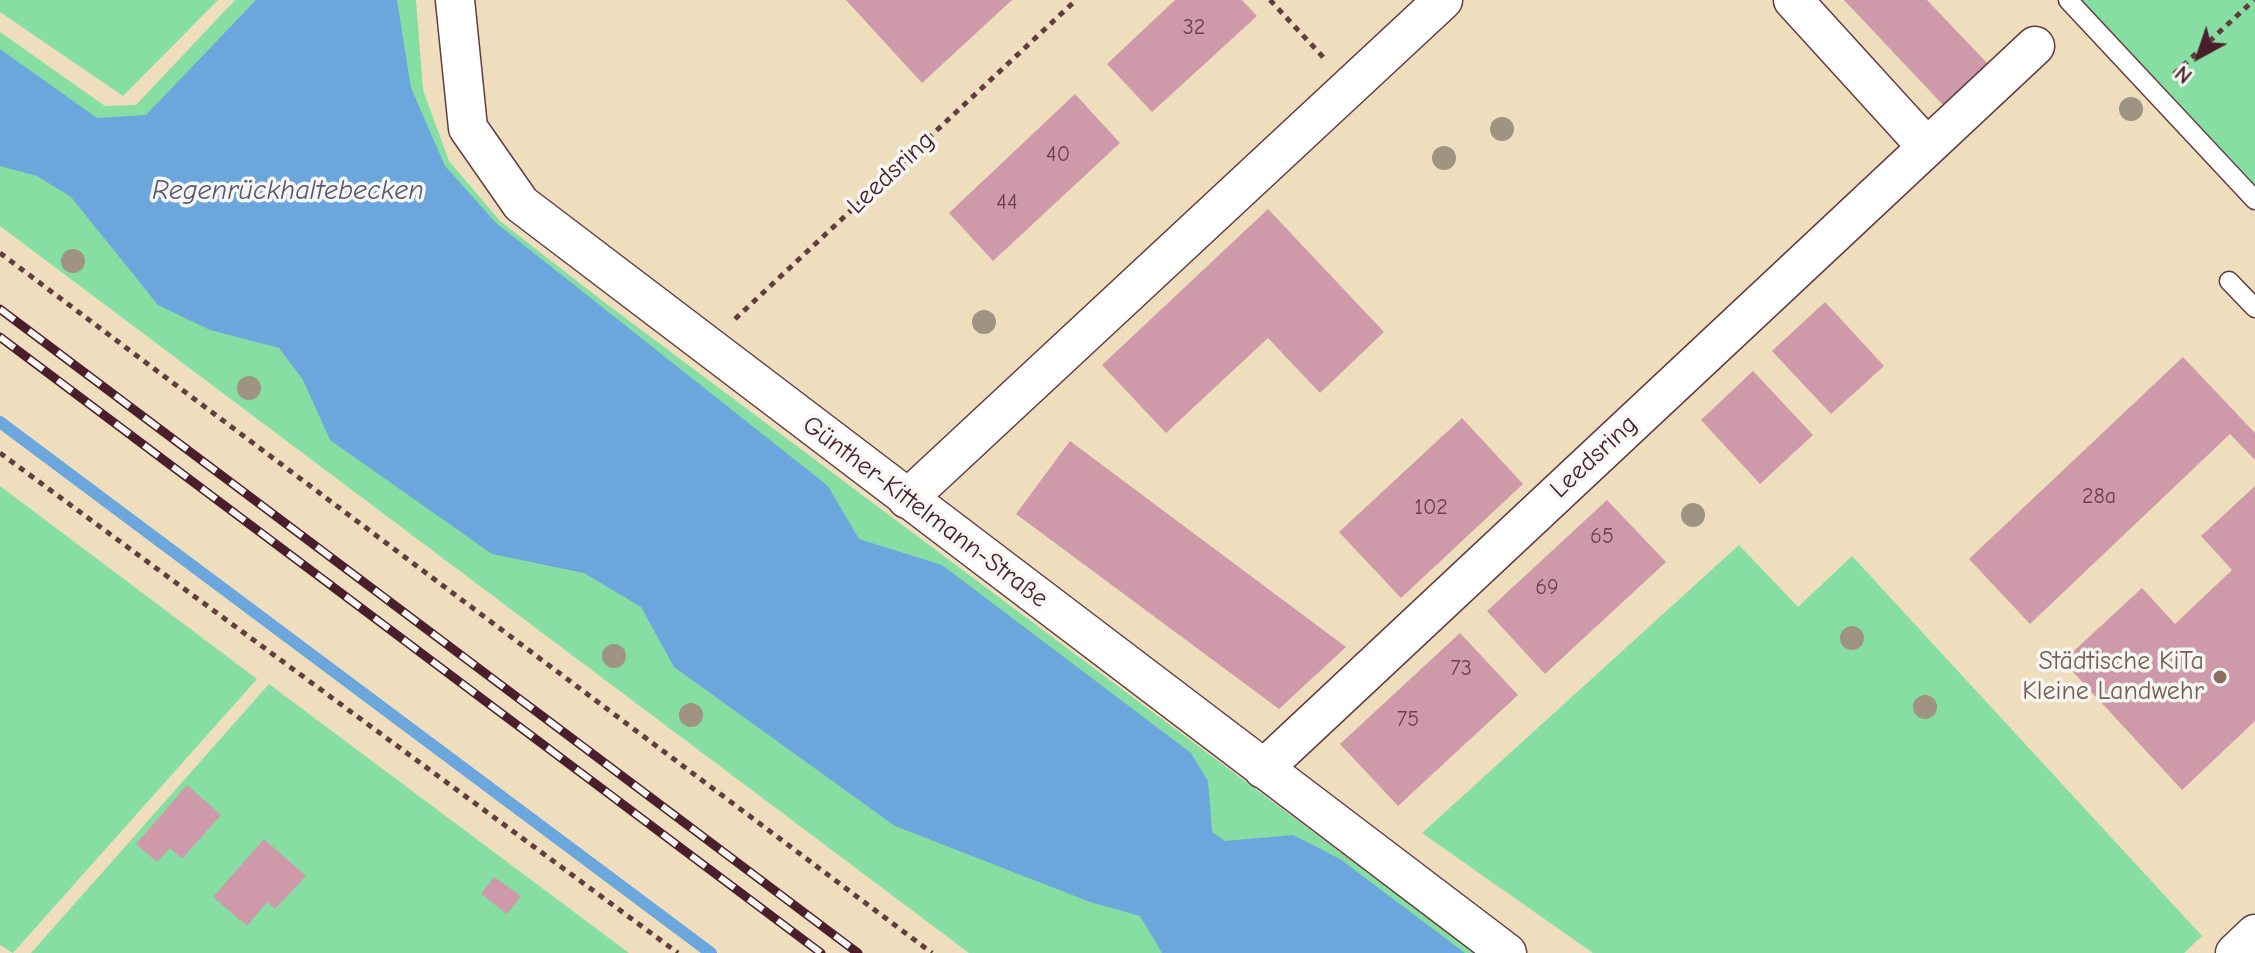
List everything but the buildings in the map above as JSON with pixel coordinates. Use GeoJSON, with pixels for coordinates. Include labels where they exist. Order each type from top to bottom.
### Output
{"type":"FeatureCollection","features":[{"type":"Feature","properties":{"kind":"street","name":"Günther-Kittelmann-Straße"},"geometry":{"type":"LineString","coordinates":[[455,0],[468,128],[521,204],[1507,953]]}},
{"type":"Feature","properties":{"kind":"street"},"geometry":{"type":"LineString","coordinates":[[907,499],[1443,0]]}},
{"type":"Feature","properties":{"kind":"street"},"geometry":{"type":"LineString","coordinates":[[1793,0],[1926,146]]}},
{"type":"Feature","properties":{"kind":"street","name":"Leedsring"},"geometry":{"type":"LineString","coordinates":[[1263,769],[2035,46]]}},
{"type":"Feature","properties":{"kind":"street"},"geometry":{"type":"LineString","coordinates":[[2235,953],[2255,934]]}},
{"type":"Feature","properties":{"kind":"lane"},"geometry":{"type":"LineString","coordinates":[[2068,0],[2255,200]]}},
{"type":"Feature","properties":{"kind":"lane"},"geometry":{"type":"LineString","coordinates":[[2229,281],[2255,308]]}},
{"type":"Feature","properties":{"kind":"path","name":"Leedsring"},"geometry":{"type":"LineString","coordinates":[[706,345],[1076,0]]}},
{"type":"Feature","properties":{"kind":"path"},"geometry":{"type":"LineString","coordinates":[[1270,0],[1351,86]]}},
{"type":"Feature","properties":{"kind":"path"},"geometry":{"type":"LineString","coordinates":[[2170,77],[2254,0]]}},
{"type":"Feature","properties":{"kind":"path"},"geometry":{"type":"LineString","coordinates":[[0,253],[932,953]]}},
{"type":"Feature","properties":{"kind":"path"},"geometry":{"type":"LineString","coordinates":[[0,453],[678,953]]}},
{"type":"Feature","properties":{"kind":"green space"},"geometry":{"type":"Polygon","coordinates":[[[0,0],[218,0],[123,96],[0,12],[0,0]]]}},
{"type":"Feature","properties":{"kind":"green space","name":"Regenrückhaltebecken"},"geometry":{"type":"Polygon","coordinates":[[[235,0],[416,0],[423,90],[449,161],[500,221],[1475,953],[969,953],[0,226],[0,32],[105,106],[136,105],[235,0]]]}},
{"type":"Feature","properties":{"kind":"green space"},"geometry":{"type":"Polygon","coordinates":[[[2080,0],[2255,0],[2255,186],[2080,0]]]}},
{"type":"Feature","properties":{"kind":"green space"},"geometry":{"type":"Polygon","coordinates":[[[0,486],[257,679],[13,953],[0,945],[0,486]]]}},
{"type":"Feature","properties":{"kind":"green space"},"geometry":{"type":"Polygon","coordinates":[[[1739,545],[1798,607],[1852,556],[2202,936],[2184,953],[1593,953],[1422,833],[1739,545]]]}},
{"type":"Feature","properties":{"kind":"green space"},"geometry":{"type":"Polygon","coordinates":[[[269,684],[629,953],[31,953],[269,684]]]}},
{"type":"Feature","properties":{"kind":"water","name":"Regenrückhaltebecken"},"geometry":{"type":"Polygon","coordinates":[[[256,0],[397,0],[411,88],[445,166],[496,223],[828,486],[859,539],[942,565],[1191,753],[1208,781],[1212,832],[1225,841],[1293,835],[1340,859],[1465,953],[1162,953],[1140,916],[1090,902],[895,826],[674,667],[641,607],[584,573],[492,554],[330,440],[303,380],[279,348],[210,330],[158,305],[71,197],[37,176],[0,166],[0,49],[97,118],[146,115],[256,0]]]}},
{"type":"Feature","properties":{"kind":"waterway"},"geometry":{"type":"LineString","coordinates":[[0,422],[711,953]]}},
{"type":"Feature","properties":{"kind":"railway"},"geometry":{"type":"LineString","coordinates":[[0,309],[858,953]]}},
{"type":"Feature","properties":{"kind":"railway"},"geometry":{"type":"LineString","coordinates":[[0,337],[821,953]]}},
{"type":"Feature","properties":{"kind":"place","name":"Städtische KiTa Kleine Landwehr"},"geometry":{"type":"Point","coordinates":[2220,677]}}]}
